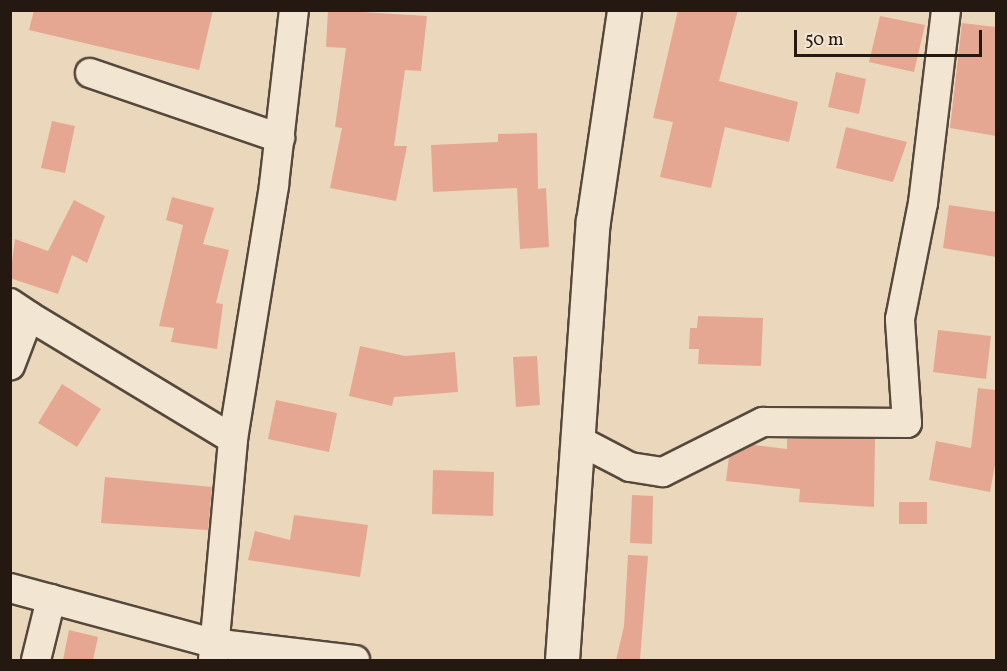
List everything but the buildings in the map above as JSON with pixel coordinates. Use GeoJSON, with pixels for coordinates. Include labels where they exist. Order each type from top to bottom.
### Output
{"type":"FeatureCollection","features":[{"type":"Feature","properties":{"kind":"main road"},"geometry":{"type":"LineString","coordinates":[[562,660],[580,441],[592,221],[624,10]]}},
{"type":"Feature","properties":{"kind":"street"},"geometry":{"type":"LineString","coordinates":[[213,652],[233,439],[280,138],[294,10]]}},
{"type":"Feature","properties":{"kind":"street"},"geometry":{"type":"LineString","coordinates":[[580,441],[630,468],[663,472],[763,422],[907,423],[900,319],[923,203],[946,10]]}},
{"type":"Feature","properties":{"kind":"street"},"geometry":{"type":"LineString","coordinates":[[90,73],[280,138]]}},
{"type":"Feature","properties":{"kind":"street"},"geometry":{"type":"LineString","coordinates":[[10,366],[20,310],[233,439]]}},
{"type":"Feature","properties":{"kind":"street"},"geometry":{"type":"LineString","coordinates":[[10,588],[51,599],[213,652],[355,660]]}},
{"type":"Feature","properties":{"kind":"street"},"geometry":{"type":"LineString","coordinates":[[36,660],[51,599]]}}]}
